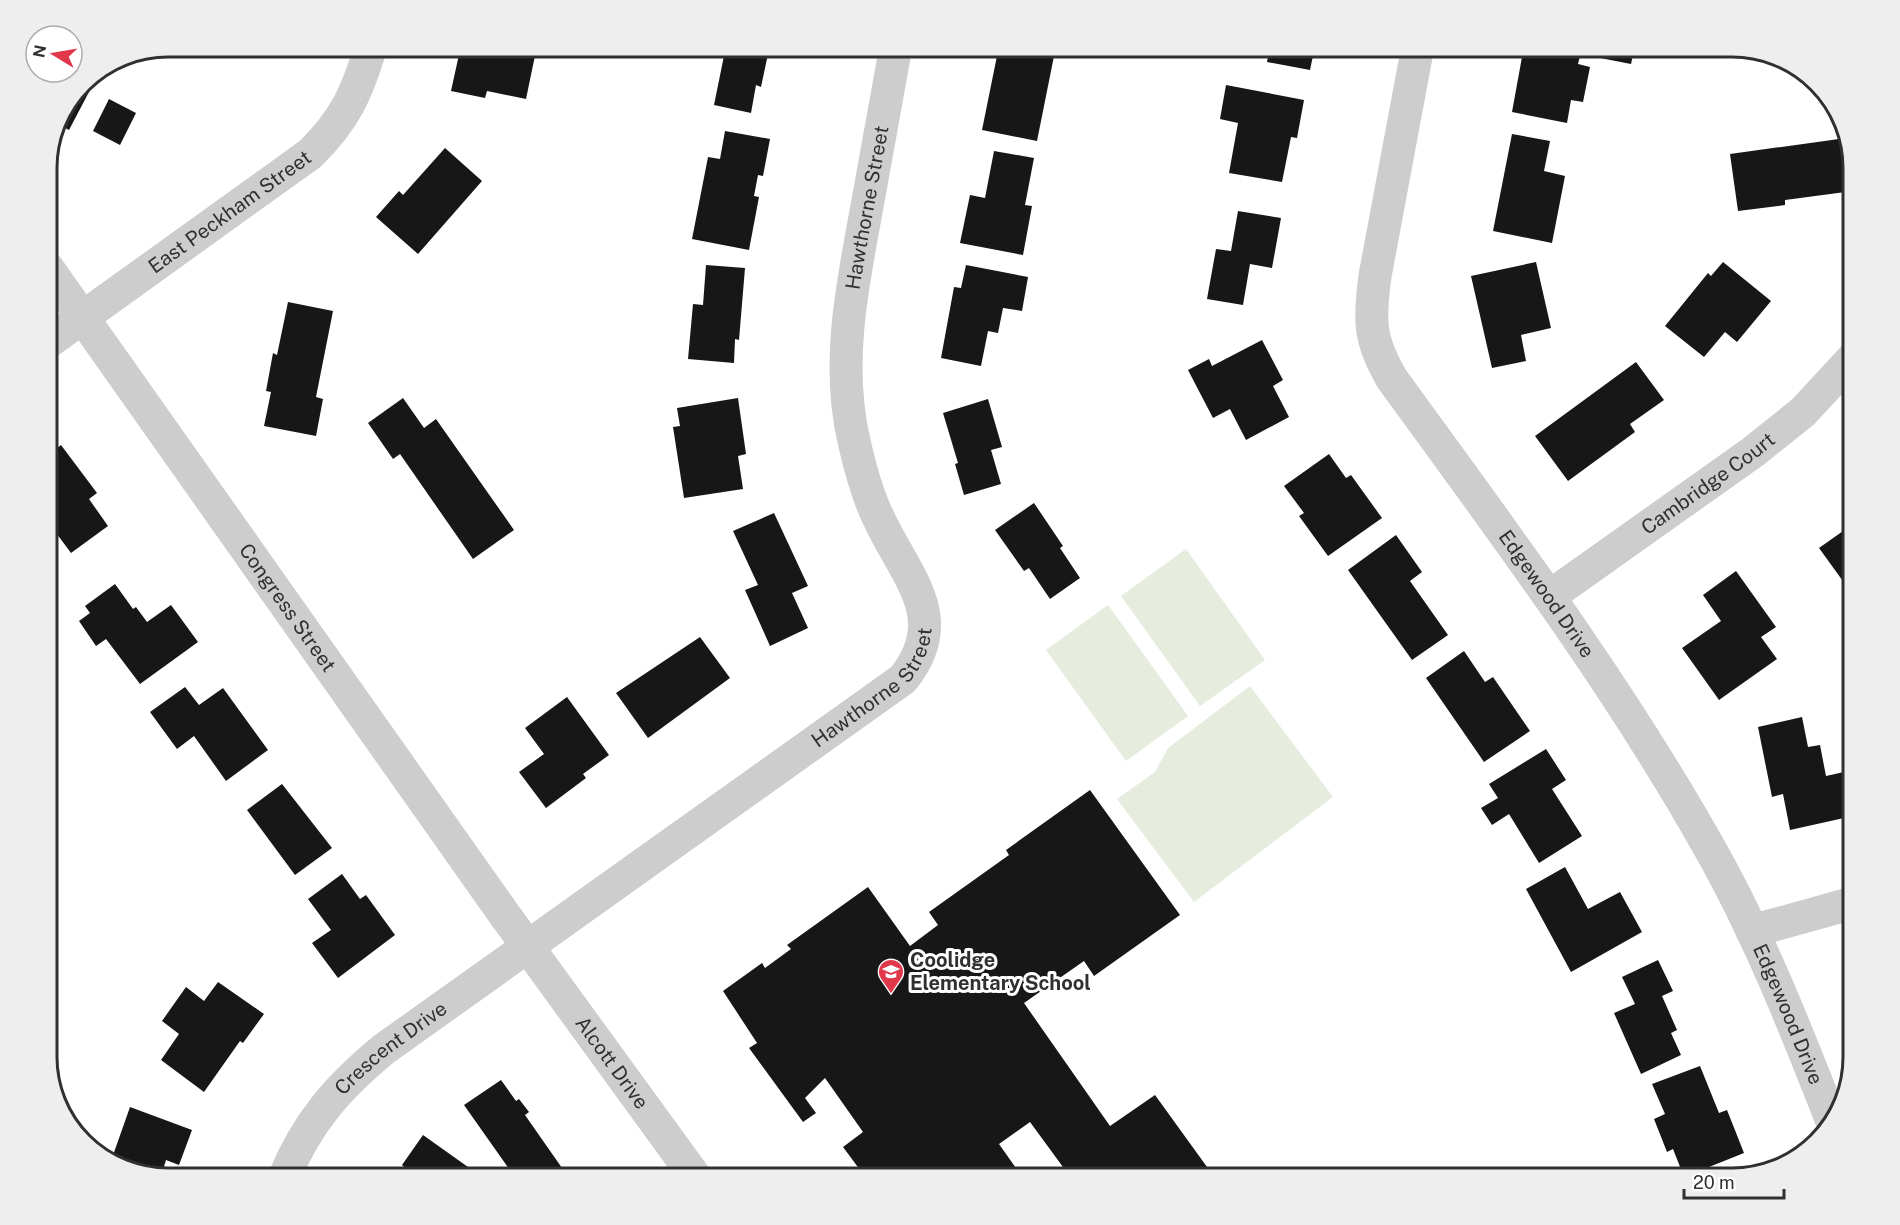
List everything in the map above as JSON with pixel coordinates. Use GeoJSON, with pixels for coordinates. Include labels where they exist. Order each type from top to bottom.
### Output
{"type":"FeatureCollection","features":[{"type":"Feature","properties":{"kind":"street","name":"East Peckham Street"},"geometry":{"type":"LineString","coordinates":[[57,336],[310,154],[343,118],[357,92],[368,57]]}},
{"type":"Feature","properties":{"kind":"street","name":"Hawthorne Street"},"geometry":{"type":"LineString","coordinates":[[529,947],[903,679],[917,662],[924,642],[926,620],[920,599],[878,517],[863,479],[850,418],[845,356],[852,290],[894,57]]}},
{"type":"Feature","properties":{"kind":"street","name":"Edgewood Drive"},"geometry":{"type":"LineString","coordinates":[[1416,57],[1375,276],[1371,304],[1374,346],[1392,380],[1550,596],[1638,729],[1706,840],[1786,1005],[1828,1112]]}},
{"type":"Feature","properties":{"kind":"street","name":"Congress Street"},"geometry":{"type":"LineString","coordinates":[[57,282],[529,947]]}},
{"type":"Feature","properties":{"kind":"street","name":"Cambridge Court"},"geometry":{"type":"LineString","coordinates":[[1550,596],[1753,452],[1803,412],[1843,370]]}},
{"type":"Feature","properties":{"kind":"street"},"geometry":{"type":"LineString","coordinates":[[1752,931],[1843,906]]}},
{"type":"Feature","properties":{"kind":"street","name":"Crescent Drive"},"geometry":{"type":"LineString","coordinates":[[289,1168],[311,1124],[331,1097],[357,1071],[529,947]]}},
{"type":"Feature","properties":{"kind":"street","name":"Alcott Drive"},"geometry":{"type":"LineString","coordinates":[[529,947],[688,1168]]}},
{"type":"Feature","properties":{"kind":"shaded area"},"geometry":{"type":"Polygon","coordinates":[[[1186,549],[1265,660],[1200,706],[1121,596],[1186,549]]]}},
{"type":"Feature","properties":{"kind":"shaded area"},"geometry":{"type":"Polygon","coordinates":[[[1108,605],[1188,716],[1126,761],[1046,650],[1108,605]]]}},
{"type":"Feature","properties":{"kind":"shaded area"},"geometry":{"type":"Polygon","coordinates":[[[1250,686],[1333,797],[1194,902],[1117,799],[1155,772],[1168,748],[1250,686]]]}},
{"type":"Feature","properties":{"kind":"building"},"geometry":{"type":"Polygon","coordinates":[[[458,57],[535,57],[526,99],[487,91],[485,98],[451,91],[458,57]]]}},
{"type":"Feature","properties":{"kind":"building"},"geometry":{"type":"Polygon","coordinates":[[[724,57],[767,57],[761,87],[756,85],[751,113],[714,105],[724,57]]]}},
{"type":"Feature","properties":{"kind":"building"},"geometry":{"type":"Polygon","coordinates":[[[997,57],[1054,57],[1037,141],[982,130],[997,57]]]}},
{"type":"Feature","properties":{"kind":"building"},"geometry":{"type":"Polygon","coordinates":[[[1268,57],[1313,57],[1310,70],[1267,62],[1268,57]]]}},
{"type":"Feature","properties":{"kind":"building"},"geometry":{"type":"Polygon","coordinates":[[[1522,57],[1580,57],[1578,64],[1590,67],[1583,102],[1571,100],[1567,123],[1512,112],[1522,57]]]}},
{"type":"Feature","properties":{"kind":"building"},"geometry":{"type":"Polygon","coordinates":[[[1595,57],[1633,57],[1631,64],[1595,57]]]}},
{"type":"Feature","properties":{"kind":"building"},"geometry":{"type":"Polygon","coordinates":[[[1226,85],[1304,100],[1297,138],[1291,137],[1282,182],[1229,173],[1238,123],[1220,119],[1226,85]]]}},
{"type":"Feature","properties":{"kind":"building"},"geometry":{"type":"Polygon","coordinates":[[[90,90],[69,130],[65,128],[80,100],[90,90]]]}},
{"type":"Feature","properties":{"kind":"building"},"geometry":{"type":"Polygon","coordinates":[[[109,99],[136,113],[120,145],[93,131],[109,99]]]}},
{"type":"Feature","properties":{"kind":"building"},"geometry":{"type":"Polygon","coordinates":[[[725,131],[770,139],[763,176],[758,175],[754,196],[759,197],[749,250],[692,239],[708,157],[720,159],[725,131]]]}},
{"type":"Feature","properties":{"kind":"building"},"geometry":{"type":"Polygon","coordinates":[[[1512,134],[1550,141],[1544,171],[1565,176],[1552,243],[1493,231],[1512,134]]]}},
{"type":"Feature","properties":{"kind":"building"},"geometry":{"type":"Polygon","coordinates":[[[1839,139],[1842,154],[1843,192],[1785,200],[1785,205],[1738,211],[1730,154],[1839,139]]]}},
{"type":"Feature","properties":{"kind":"building"},"geometry":{"type":"Polygon","coordinates":[[[445,148],[482,181],[418,254],[376,217],[399,191],[403,195],[445,148]]]}},
{"type":"Feature","properties":{"kind":"building"},"geometry":{"type":"Polygon","coordinates":[[[994,151],[1034,158],[1025,205],[1032,206],[1023,255],[960,243],[970,195],[985,198],[994,151]]]}},
{"type":"Feature","properties":{"kind":"building"},"geometry":{"type":"Polygon","coordinates":[[[1238,211],[1281,218],[1272,268],[1250,264],[1243,305],[1207,299],[1216,249],[1231,251],[1238,211]]]}},
{"type":"Feature","properties":{"kind":"building"},"geometry":{"type":"Polygon","coordinates":[[[1536,262],[1551,328],[1521,335],[1526,361],[1492,368],[1471,276],[1536,262]]]}},
{"type":"Feature","properties":{"kind":"building"},"geometry":{"type":"Polygon","coordinates":[[[1723,262],[1771,301],[1737,342],[1725,332],[1704,357],[1665,326],[1708,273],[1711,276],[1723,262]]]}},
{"type":"Feature","properties":{"kind":"building"},"geometry":{"type":"Polygon","coordinates":[[[706,265],[745,268],[739,340],[735,339],[734,363],[688,359],[693,304],[703,305],[706,265]]]}},
{"type":"Feature","properties":{"kind":"building"},"geometry":{"type":"Polygon","coordinates":[[[966,265],[1028,277],[1022,311],[1003,308],[998,333],[988,331],[981,366],[941,358],[954,287],[961,288],[966,265]]]}},
{"type":"Feature","properties":{"kind":"building"},"geometry":{"type":"Polygon","coordinates":[[[288,302],[333,311],[316,397],[323,399],[316,436],[264,426],[271,392],[266,391],[273,353],[277,355],[288,302]]]}},
{"type":"Feature","properties":{"kind":"building"},"geometry":{"type":"Polygon","coordinates":[[[1262,340],[1283,380],[1273,386],[1289,417],[1246,440],[1230,409],[1213,418],[1188,370],[1209,359],[1212,366],[1262,340]]]}},
{"type":"Feature","properties":{"kind":"building"},"geometry":{"type":"Polygon","coordinates":[[[1636,362],[1664,400],[1630,424],[1635,432],[1568,481],[1535,436],[1636,362]]]}},
{"type":"Feature","properties":{"kind":"building"},"geometry":{"type":"Polygon","coordinates":[[[403,398],[424,428],[436,419],[514,530],[473,559],[400,454],[393,459],[368,423],[403,398]]]}},
{"type":"Feature","properties":{"kind":"building"},"geometry":{"type":"Polygon","coordinates":[[[738,398],[746,454],[738,456],[743,489],[684,498],[673,427],[680,426],[677,408],[738,398]]]}},
{"type":"Feature","properties":{"kind":"building"},"geometry":{"type":"Polygon","coordinates":[[[988,399],[1002,447],[991,450],[1001,484],[964,495],[955,464],[958,463],[943,413],[988,399]]]}},
{"type":"Feature","properties":{"kind":"building"},"geometry":{"type":"Polygon","coordinates":[[[61,445],[97,493],[89,499],[108,526],[71,553],[57,534],[57,448],[61,445]]]}},
{"type":"Feature","properties":{"kind":"building"},"geometry":{"type":"Polygon","coordinates":[[[1329,454],[1346,478],[1351,475],[1382,518],[1328,556],[1299,516],[1304,513],[1284,486],[1329,454]]]}},
{"type":"Feature","properties":{"kind":"building"},"geometry":{"type":"Polygon","coordinates":[[[1034,503],[1063,546],[1060,548],[1080,578],[1050,599],[1029,568],[1024,571],[995,530],[1034,503]]]}},
{"type":"Feature","properties":{"kind":"building"},"geometry":{"type":"Polygon","coordinates":[[[774,513],[808,586],[792,593],[808,628],[770,646],[745,590],[758,585],[733,531],[774,513]]]}},
{"type":"Feature","properties":{"kind":"building"},"geometry":{"type":"Polygon","coordinates":[[[1843,531],[1843,581],[1819,548],[1843,531]]]}},
{"type":"Feature","properties":{"kind":"building"},"geometry":{"type":"Polygon","coordinates":[[[1396,535],[1422,572],[1410,581],[1448,635],[1412,660],[1348,570],[1396,535]]]}},
{"type":"Feature","properties":{"kind":"building"},"geometry":{"type":"Polygon","coordinates":[[[1736,571],[1776,627],[1761,637],[1777,659],[1719,700],[1682,648],[1721,621],[1703,595],[1736,571]]]}},
{"type":"Feature","properties":{"kind":"building"},"geometry":{"type":"Polygon","coordinates":[[[115,584],[133,609],[136,607],[147,622],[171,605],[198,642],[140,684],[106,639],[96,646],[79,621],[90,613],[85,606],[115,584]]]}},
{"type":"Feature","properties":{"kind":"building"},"geometry":{"type":"Polygon","coordinates":[[[700,637],[730,678],[648,738],[616,693],[700,637]]]}},
{"type":"Feature","properties":{"kind":"building"},"geometry":{"type":"Polygon","coordinates":[[[1464,651],[1485,682],[1493,677],[1530,731],[1484,762],[1426,678],[1464,651]]]}},
{"type":"Feature","properties":{"kind":"building"},"geometry":{"type":"Polygon","coordinates":[[[185,687],[199,705],[223,688],[268,750],[226,781],[194,736],[177,749],[150,712],[185,687]]]}},
{"type":"Feature","properties":{"kind":"building"},"geometry":{"type":"Polygon","coordinates":[[[567,697],[609,755],[583,774],[586,778],[546,808],[519,772],[544,754],[525,728],[567,697]]]}},
{"type":"Feature","properties":{"kind":"building"},"geometry":{"type":"Polygon","coordinates":[[[1802,717],[1808,747],[1820,745],[1826,776],[1843,772],[1843,818],[1790,830],[1783,794],[1772,797],[1758,727],[1802,717]]]}},
{"type":"Feature","properties":{"kind":"building"},"geometry":{"type":"Polygon","coordinates":[[[1546,749],[1566,780],[1552,789],[1582,836],[1539,863],[1509,814],[1492,825],[1481,808],[1498,798],[1489,784],[1546,749]]]}},
{"type":"Feature","properties":{"kind":"building"},"geometry":{"type":"Polygon","coordinates":[[[282,784],[332,848],[295,875],[247,810],[282,784]]]}},
{"type":"Feature","properties":{"kind":"building"},"geometry":{"type":"Polygon","coordinates":[[[1090,790],[1180,915],[1094,976],[1084,961],[1024,1003],[1110,1126],[1155,1095],[1208,1168],[1064,1168],[1030,1122],[999,1144],[1016,1168],[859,1168],[843,1147],[863,1132],[825,1078],[805,1098],[816,1113],[803,1122],[749,1048],[757,1043],[723,991],[762,963],[765,968],[791,949],[787,945],[868,887],[910,946],[938,925],[929,912],[1009,855],[1006,850],[1090,790]]]}},
{"type":"Feature","properties":{"kind":"building"},"geometry":{"type":"Polygon","coordinates":[[[1565,867],[1588,909],[1620,892],[1642,932],[1571,972],[1526,889],[1565,867]]]}},
{"type":"Feature","properties":{"kind":"building"},"geometry":{"type":"Polygon","coordinates":[[[342,874],[360,899],[366,895],[395,935],[338,978],[312,943],[331,930],[308,899],[342,874]]]}},
{"type":"Feature","properties":{"kind":"building"},"geometry":{"type":"Polygon","coordinates":[[[1658,960],[1673,991],[1662,996],[1677,1030],[1671,1033],[1681,1055],[1641,1074],[1614,1013],[1635,1004],[1622,977],[1658,960]]]}},
{"type":"Feature","properties":{"kind":"building"},"geometry":{"type":"Polygon","coordinates":[[[218,982],[264,1014],[243,1043],[240,1041],[204,1092],[161,1060],[179,1034],[162,1021],[186,987],[204,1001],[218,982]]]}},
{"type":"Feature","properties":{"kind":"building"},"geometry":{"type":"Polygon","coordinates":[[[1700,1066],[1719,1113],[1727,1110],[1744,1153],[1706,1168],[1680,1168],[1673,1149],[1667,1152],[1654,1119],[1665,1114],[1652,1084],[1700,1066]]]}},
{"type":"Feature","properties":{"kind":"building"},"geometry":{"type":"Polygon","coordinates":[[[501,1080],[516,1101],[519,1099],[529,1112],[525,1115],[562,1168],[508,1168],[464,1105],[501,1080]]]}},
{"type":"Feature","properties":{"kind":"building"},"geometry":{"type":"Polygon","coordinates":[[[130,1107],[192,1130],[179,1165],[166,1160],[164,1168],[146,1166],[114,1154],[130,1107]]]}},
{"type":"Feature","properties":{"kind":"building"},"geometry":{"type":"Polygon","coordinates":[[[423,1135],[468,1167],[405,1168],[402,1165],[423,1135]]]}},
{"type":"Feature","properties":{"kind":"place","name":"Coolidge Elementary School"},"geometry":{"type":"Point","coordinates":[891,995]}}]}
